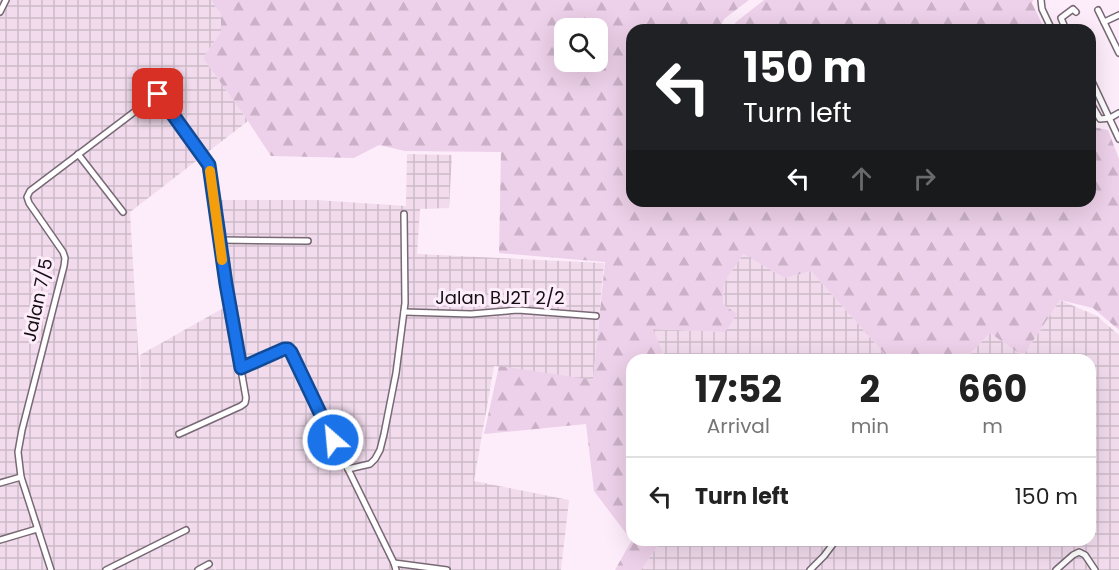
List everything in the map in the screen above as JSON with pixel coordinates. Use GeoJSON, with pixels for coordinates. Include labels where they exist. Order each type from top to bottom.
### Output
{"type":"FeatureCollection","features":[{"type":"Feature","properties":{"kind":"street"},"geometry":{"type":"LineString","coordinates":[[0,12],[6,0]]}},
{"type":"Feature","properties":{"kind":"street"},"geometry":{"type":"LineString","coordinates":[[1041,0],[1042,9],[1049,24]]}},
{"type":"Feature","properties":{"kind":"street"},"geometry":{"type":"LineString","coordinates":[[1064,24],[1061,18],[1073,9],[1076,12]]}},
{"type":"Feature","properties":{"kind":"street"},"geometry":{"type":"LineString","coordinates":[[1098,10],[1119,52]]}},
{"type":"Feature","properties":{"kind":"street"},"geometry":{"type":"LineString","coordinates":[[1104,22],[1119,15]]}},
{"type":"Feature","properties":{"kind":"street","name":"Jalan 7/5"},"geometry":{"type":"LineString","coordinates":[[51,570],[21,477],[18,452],[65,258],[27,197],[30,191],[178,78]]}},
{"type":"Feature","properties":{"kind":"street"},"geometry":{"type":"LineString","coordinates":[[1096,89],[1119,139]]}},
{"type":"Feature","properties":{"kind":"street"},"geometry":{"type":"LineString","coordinates":[[158,94],[209,165],[246,398],[245,403],[226,414],[179,434]]}},
{"type":"Feature","properties":{"kind":"street"},"geometry":{"type":"LineString","coordinates":[[1096,112],[1100,119],[1110,118],[1119,113]]}},
{"type":"Feature","properties":{"kind":"street"},"geometry":{"type":"LineString","coordinates":[[78,154],[123,212]]}},
{"type":"Feature","properties":{"kind":"street"},"geometry":{"type":"LineString","coordinates":[[348,469],[370,464],[380,450],[394,385],[404,312],[404,214]]}},
{"type":"Feature","properties":{"kind":"street"},"geometry":{"type":"LineString","coordinates":[[220,240],[308,241]]}},
{"type":"Feature","properties":{"kind":"street","name":"Jalan BJ2T 2/2"},"geometry":{"type":"LineString","coordinates":[[404,312],[471,314],[518,310],[596,316]]}},
{"type":"Feature","properties":{"kind":"street"},"geometry":{"type":"LineString","coordinates":[[241,368],[284,349],[291,352],[396,570]]}},
{"type":"Feature","properties":{"kind":"street"},"geometry":{"type":"LineString","coordinates":[[0,483],[21,477]]}},
{"type":"Feature","properties":{"kind":"street"},"geometry":{"type":"LineString","coordinates":[[0,540],[37,529]]}},
{"type":"Feature","properties":{"kind":"street"},"geometry":{"type":"LineString","coordinates":[[106,570],[186,530]]}},
{"type":"Feature","properties":{"kind":"street"},"geometry":{"type":"LineString","coordinates":[[810,570],[832,546]]}},
{"type":"Feature","properties":{"kind":"street"},"geometry":{"type":"LineString","coordinates":[[1056,570],[1079,552],[1085,555],[1095,570]]}},
{"type":"Feature","properties":{"kind":"street"},"geometry":{"type":"LineString","coordinates":[[394,562],[447,570]]}},
{"type":"Feature","properties":{"kind":"street"},"geometry":{"type":"LineString","coordinates":[[198,570],[208,564]]}},
{"type":"Feature","properties":{"kind":"shaded area"},"geometry":{"type":"Polygon","coordinates":[[[0,0],[211,0],[221,14],[221,32],[203,58],[248,121],[130,212],[141,399],[140,355],[227,306],[209,200],[316,200],[406,206],[407,154],[452,155],[449,208],[420,209],[417,254],[604,263],[593,382],[494,366],[474,481],[569,500],[561,570],[216,570],[208,554],[215,570],[0,570],[0,0]]]}},
{"type":"Feature","properties":{"kind":"shaded area"},"geometry":{"type":"Polygon","coordinates":[[[743,254],[785,278],[811,271],[885,354],[663,353],[652,329],[725,332],[724,283],[743,254]]]}},
{"type":"Feature","properties":{"kind":"shaded area"},"geometry":{"type":"Polygon","coordinates":[[[1060,300],[1097,316],[1119,335],[1119,570],[641,570],[658,546],[1096,546],[1096,354],[1024,354],[1060,300]]]}},
{"type":"Feature","properties":{"kind":"shaded area"},"geometry":{"type":"Polygon","coordinates":[[[990,333],[1020,354],[970,354],[990,333]]]}},
{"type":"Feature","properties":{"kind":"green space"},"geometry":{"type":"Polygon","coordinates":[[[211,0],[749,0],[724,19],[722,24],[626,24],[626,207],[1096,207],[1096,128],[1108,130],[1119,159],[1119,330],[1093,308],[1060,300],[1024,354],[1020,354],[990,333],[970,354],[885,354],[811,271],[785,278],[743,254],[724,283],[723,304],[737,314],[725,332],[653,329],[664,354],[626,354],[626,533],[594,491],[586,424],[484,434],[499,366],[593,380],[605,262],[499,253],[501,152],[405,151],[379,145],[354,158],[271,156],[203,58],[221,32],[221,14],[211,0]]]}},
{"type":"Feature","properties":{"kind":"green space"},"geometry":{"type":"Polygon","coordinates":[[[764,0],[1033,0],[1032,3],[1042,24],[735,24],[764,0]]]}},
{"type":"Feature","properties":{"kind":"green space"},"geometry":{"type":"Polygon","coordinates":[[[629,546],[658,546],[641,570],[615,570],[629,546]]]}},
{"type":"Feature","properties":{"kind":"slow traffic"},"geometry":{"type":"LineString","coordinates":[[210,171],[222,260]]}},
{"type":"Feature","properties":{"kind":"route"},"geometry":{"type":"LineString","coordinates":[[158,94],[209,165],[241,368],[288,349],[333,440]]}}]}
